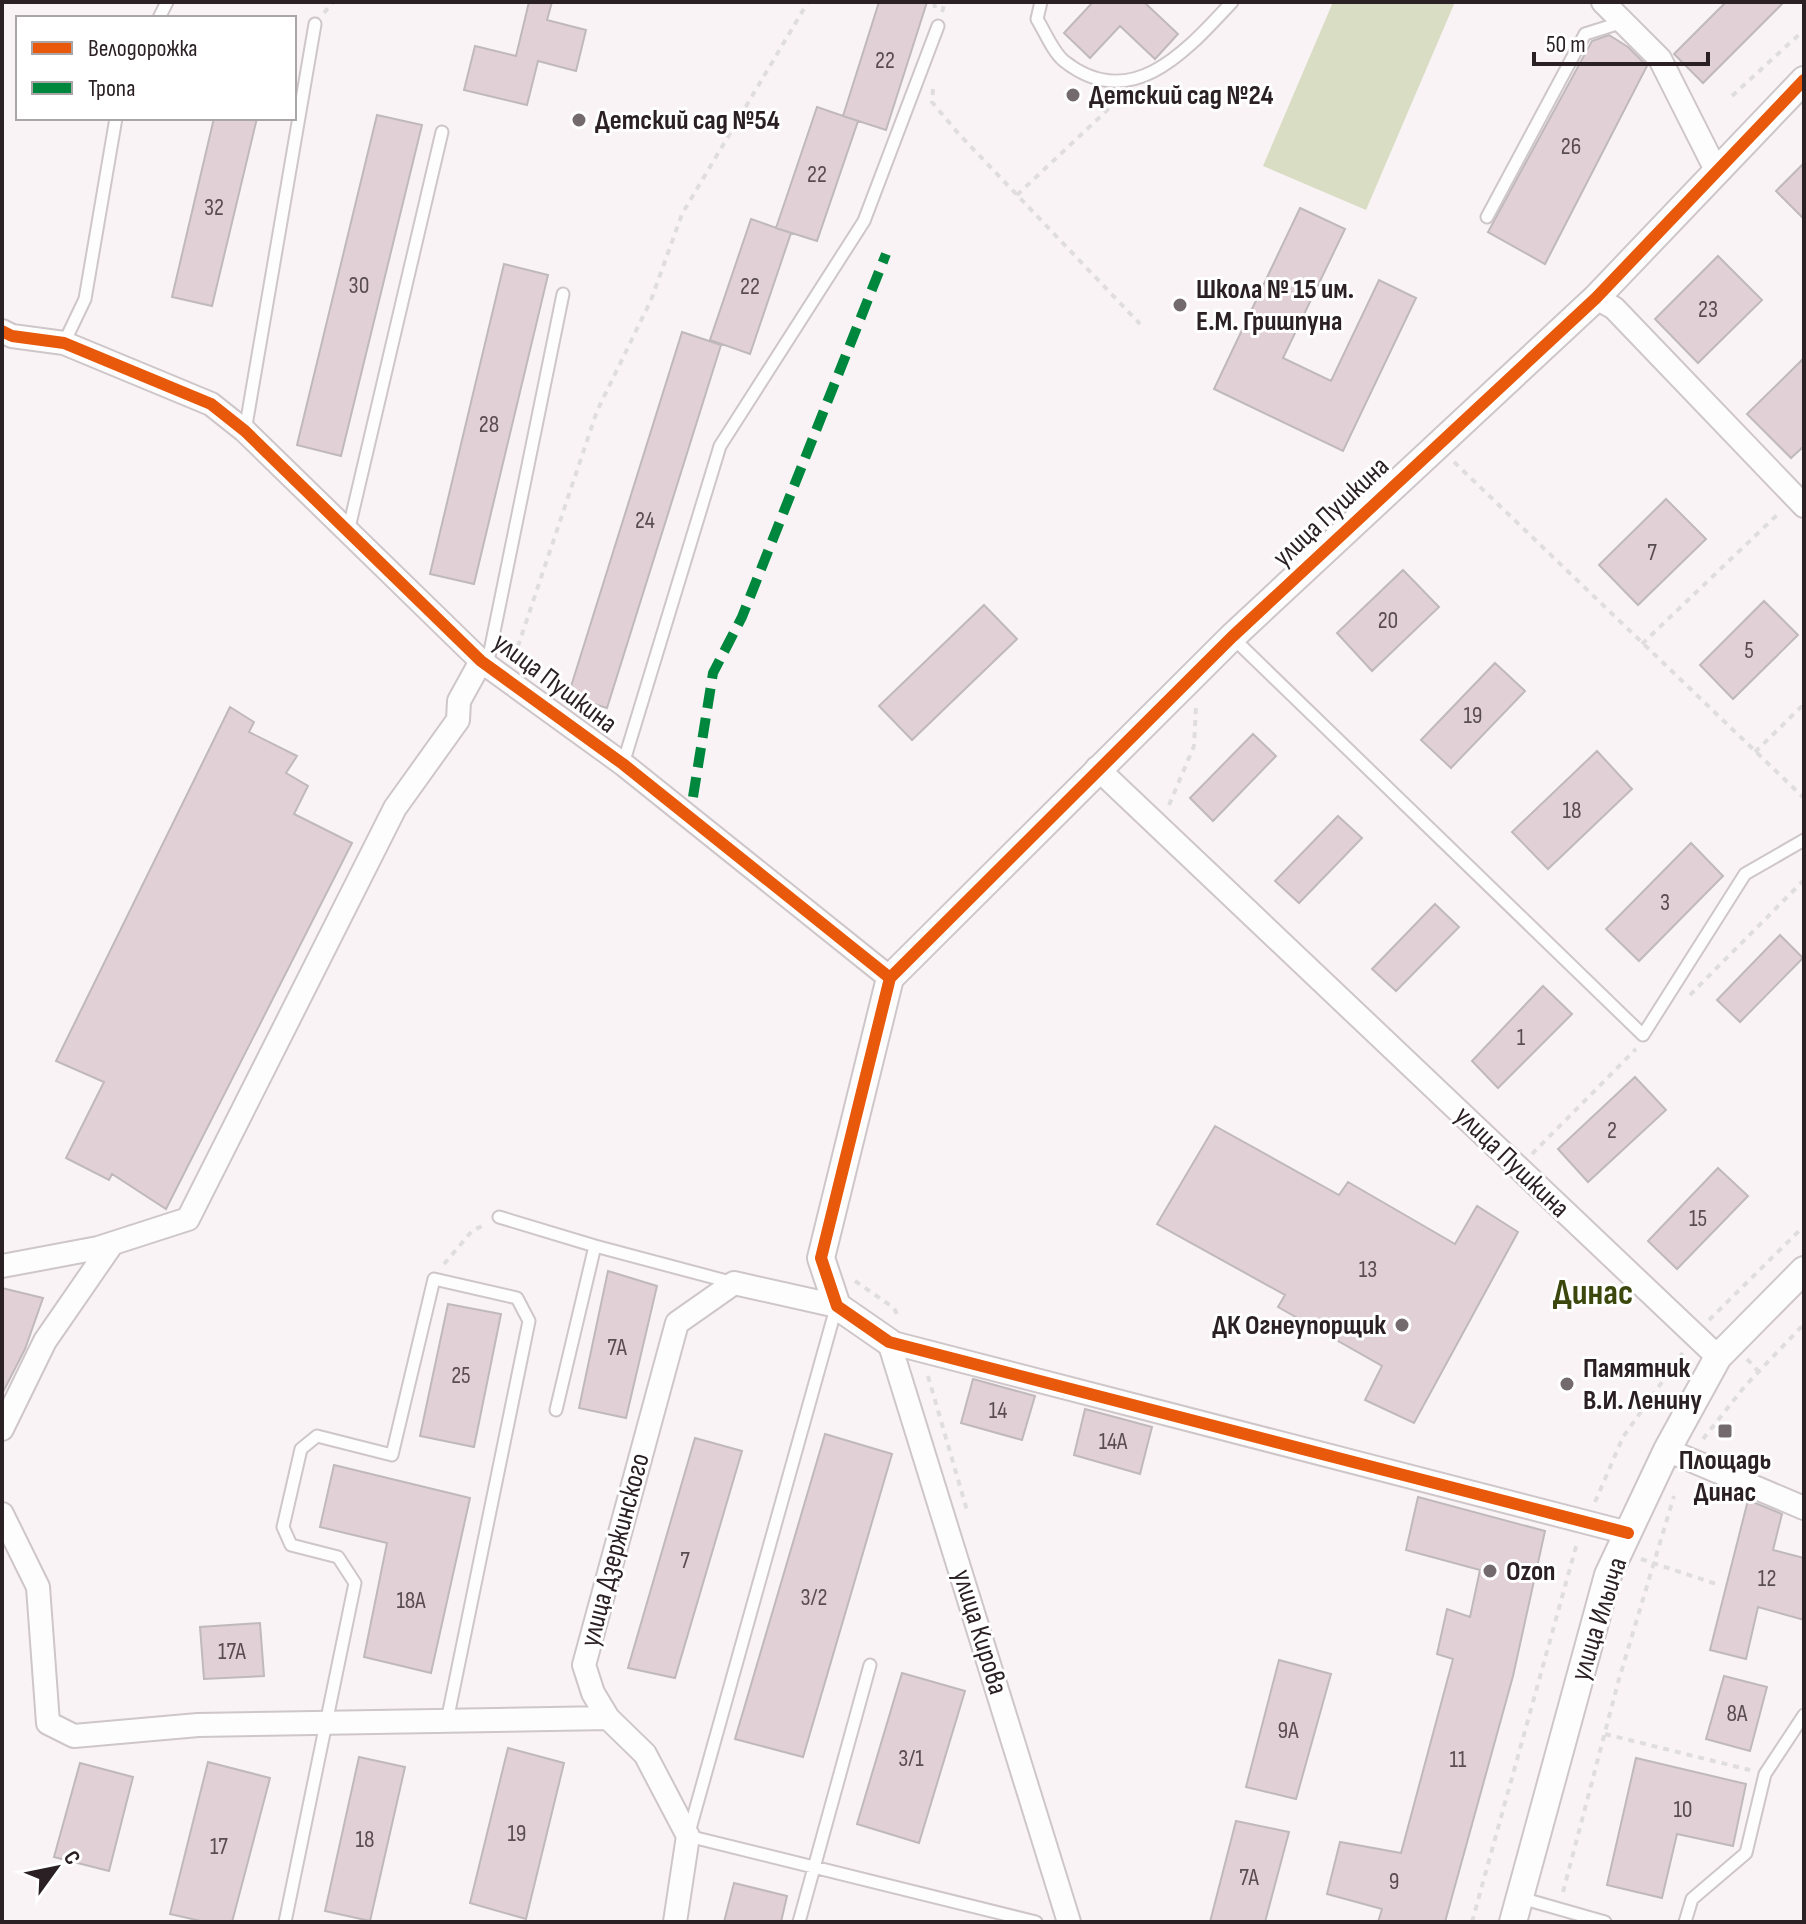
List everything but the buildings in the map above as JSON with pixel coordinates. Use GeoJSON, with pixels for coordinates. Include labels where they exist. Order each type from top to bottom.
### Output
{"type":"FeatureCollection","features":[{"type":"Feature","properties":{"kind":"street"},"geometry":{"type":"LineString","coordinates":[[1603,2],[1660,59],[1716,170]]}},
{"type":"Feature","properties":{"kind":"street","name":"улица Пушкина"},"geometry":{"type":"LineString","coordinates":[[2,331],[12,336],[64,343],[211,404],[245,431],[484,663],[623,764],[890,978],[1097,768],[1232,637],[1596,298],[1804,80]]}},
{"type":"Feature","properties":{"kind":"street"},"geometry":{"type":"LineString","coordinates":[[1596,298],[1614,308],[1800,502]]}},
{"type":"Feature","properties":{"kind":"street"},"geometry":{"type":"LineString","coordinates":[[2,1266],[112,1244],[188,1219],[395,808],[458,720],[459,701],[484,663]]}},
{"type":"Feature","properties":{"kind":"street","name":"улица Пушкина"},"geometry":{"type":"LineString","coordinates":[[1097,768],[1718,1357]]}},
{"type":"Feature","properties":{"kind":"street"},"geometry":{"type":"LineString","coordinates":[[837,1306],[821,1258],[890,978]]}},
{"type":"Feature","properties":{"kind":"street"},"geometry":{"type":"LineString","coordinates":[[2,1429],[45,1341],[112,1244]]}},
{"type":"Feature","properties":{"kind":"street","name":"улица Ильича"},"geometry":{"type":"LineString","coordinates":[[1517,1910],[1604,1587],[1623,1542],[1677,1455],[1718,1357],[1804,1270]]}},
{"type":"Feature","properties":{"kind":"street"},"geometry":{"type":"LineString","coordinates":[[734,1283],[837,1306],[902,1345],[1623,1542]]}},
{"type":"Feature","properties":{"kind":"street","name":"улица Дзержинского"},"geometry":{"type":"LineString","coordinates":[[688,1836],[645,1754],[608,1718],[593,1693],[584,1665],[677,1323],[734,1283]]}},
{"type":"Feature","properties":{"kind":"street","name":"улица Кирова"},"geometry":{"type":"LineString","coordinates":[[902,1345],[1069,1922]]}},
{"type":"Feature","properties":{"kind":"street"},"geometry":{"type":"LineString","coordinates":[[1677,1455],[1804,1508]]}},
{"type":"Feature","properties":{"kind":"street"},"geometry":{"type":"LineString","coordinates":[[2,1514],[38,1587],[48,1723],[74,1736],[198,1725],[608,1718]]}},
{"type":"Feature","properties":{"kind":"street"},"geometry":{"type":"LineString","coordinates":[[675,1922],[688,1836]]}},
{"type":"Feature","properties":{"kind":"lane"},"geometry":{"type":"LineString","coordinates":[[1041,2],[1037,19],[1062,60],[1099,80],[1142,77],[1178,59],[1232,2]]}},
{"type":"Feature","properties":{"kind":"lane"},"geometry":{"type":"LineString","coordinates":[[1487,217],[1585,34],[1624,22]]}},
{"type":"Feature","properties":{"kind":"lane"},"geometry":{"type":"LineString","coordinates":[[245,431],[315,24]]}},
{"type":"Feature","properties":{"kind":"lane"},"geometry":{"type":"LineString","coordinates":[[623,764],[720,446],[864,221],[938,26]]}},
{"type":"Feature","properties":{"kind":"lane"},"geometry":{"type":"LineString","coordinates":[[64,343],[85,299],[116,120]]}},
{"type":"Feature","properties":{"kind":"lane"},"geometry":{"type":"LineString","coordinates":[[348,533],[442,132]]}},
{"type":"Feature","properties":{"kind":"lane"},"geometry":{"type":"LineString","coordinates":[[484,663],[563,294]]}},
{"type":"Feature","properties":{"kind":"lane"},"geometry":{"type":"LineString","coordinates":[[1232,637],[1643,1035],[1745,874],[1804,840]]}},
{"type":"Feature","properties":{"kind":"lane"},"geometry":{"type":"LineString","coordinates":[[499,1217],[734,1283]]}},
{"type":"Feature","properties":{"kind":"lane"},"geometry":{"type":"LineString","coordinates":[[556,1410],[595,1246]]}},
{"type":"Feature","properties":{"kind":"lane"},"geometry":{"type":"LineString","coordinates":[[285,1922],[355,1583],[338,1557],[291,1545],[283,1527],[301,1449],[317,1436],[392,1455],[434,1279],[517,1298],[529,1321],[447,1721]]}},
{"type":"Feature","properties":{"kind":"lane"},"geometry":{"type":"LineString","coordinates":[[837,1306],[688,1836],[1036,1922]]}},
{"type":"Feature","properties":{"kind":"lane"},"geometry":{"type":"LineString","coordinates":[[799,1922],[870,1665]]}},
{"type":"Feature","properties":{"kind":"lane"},"geometry":{"type":"LineString","coordinates":[[1685,1922],[1692,1899],[1746,1853],[1765,1774],[1804,1715]]}},
{"type":"Feature","properties":{"kind":"lane"},"geometry":{"type":"LineString","coordinates":[[1517,1910],[1559,1909],[1605,1922]]}},
{"type":"Feature","properties":{"kind":"path"},"geometry":{"type":"LineString","coordinates":[[510,668],[597,411],[651,300],[682,214],[808,2]]}},
{"type":"Feature","properties":{"kind":"path"},"geometry":{"type":"LineString","coordinates":[[1732,96],[1804,30]]}},
{"type":"Feature","properties":{"kind":"path"},"geometry":{"type":"LineString","coordinates":[[1017,195],[1142,77]]}},
{"type":"Feature","properties":{"kind":"path"},"geometry":{"type":"LineString","coordinates":[[932,102],[1140,324]]}},
{"type":"Feature","properties":{"kind":"path"},"geometry":{"type":"LineString","coordinates":[[1447,455],[1804,798]]}},
{"type":"Feature","properties":{"kind":"path"},"geometry":{"type":"LineString","coordinates":[[1642,644],[1800,502]]}},
{"type":"Feature","properties":{"kind":"path"},"geometry":{"type":"LineString","coordinates":[[1167,810],[1194,746],[1196,698],[1184,709]]}},
{"type":"Feature","properties":{"kind":"path"},"geometry":{"type":"LineString","coordinates":[[1755,752],[1804,704]]}},
{"type":"Feature","properties":{"kind":"path"},"geometry":{"type":"LineString","coordinates":[[1521,1144],[1543,1165]]}},
{"type":"Feature","properties":{"kind":"path"},"geometry":{"type":"LineString","coordinates":[[434,1279],[472,1231],[499,1217]]}},
{"type":"Feature","properties":{"kind":"path"},"geometry":{"type":"LineString","coordinates":[[848,1276],[894,1308],[902,1345],[929,1379],[972,1528]]}},
{"type":"Feature","properties":{"kind":"path"},"geometry":{"type":"LineString","coordinates":[[1698,1310],[1709,1321]]}},
{"type":"Feature","properties":{"kind":"path"},"geometry":{"type":"LineString","coordinates":[[1559,1909],[1654,1564],[1677,1455],[1804,1324]]}},
{"type":"Feature","properties":{"kind":"path"},"geometry":{"type":"LineString","coordinates":[[1623,1542],[1654,1564],[1719,1585]]}},
{"type":"Feature","properties":{"kind":"path"},"geometry":{"type":"LineString","coordinates":[[1605,1734],[1765,1774]]}},
{"type":"Feature","properties":{"kind":"green space"},"geometry":{"type":"Polygon","coordinates":[[[1333,2],[1455,2],[1366,210],[1263,166],[1333,2]]]}},
{"type":"Feature","properties":{"kind":"marked path"},"geometry":{"type":"LineString","coordinates":[[693,797],[713,673],[742,617],[886,254]]}},
{"type":"Feature","properties":{"kind":"cycle path"},"geometry":{"type":"LineString","coordinates":[[1628,1533],[889,1342],[837,1306],[821,1258],[890,978],[1232,637],[1596,298],[1804,80]]}},
{"type":"Feature","properties":{"kind":"cycle path"},"geometry":{"type":"LineString","coordinates":[[2,331],[12,336],[64,343],[211,404],[245,431],[481,661],[623,764],[890,978]]}},
{"type":"Feature","properties":{"kind":"place","name":"Детский сад №24"},"geometry":{"type":"Point","coordinates":[1073,95]}},
{"type":"Feature","properties":{"kind":"place","name":"Детский сад №54"},"geometry":{"type":"Point","coordinates":[579,120]}},
{"type":"Feature","properties":{"kind":"place","name":"Школа № 15 им. Е.М. Гришпуна"},"geometry":{"type":"Point","coordinates":[1180,305]}},
{"type":"Feature","properties":{"kind":"place","name":"ДК Огнеупорщик"},"geometry":{"type":"Point","coordinates":[1402,1325]}},
{"type":"Feature","properties":{"kind":"place","name":"Памятник В.И. Ленину"},"geometry":{"type":"Point","coordinates":[1567,1384]}},
{"type":"Feature","properties":{"kind":"place","name":"Площадь Динас"},"geometry":{"type":"Point","coordinates":[1725,1431]}},
{"type":"Feature","properties":{"kind":"place","name":"Ozon"},"geometry":{"type":"Point","coordinates":[1490,1571]}},
{"type":"Feature","properties":{"kind":"district","name":"Динас"},"geometry":{"type":"Point","coordinates":[1593,1293]}}]}
